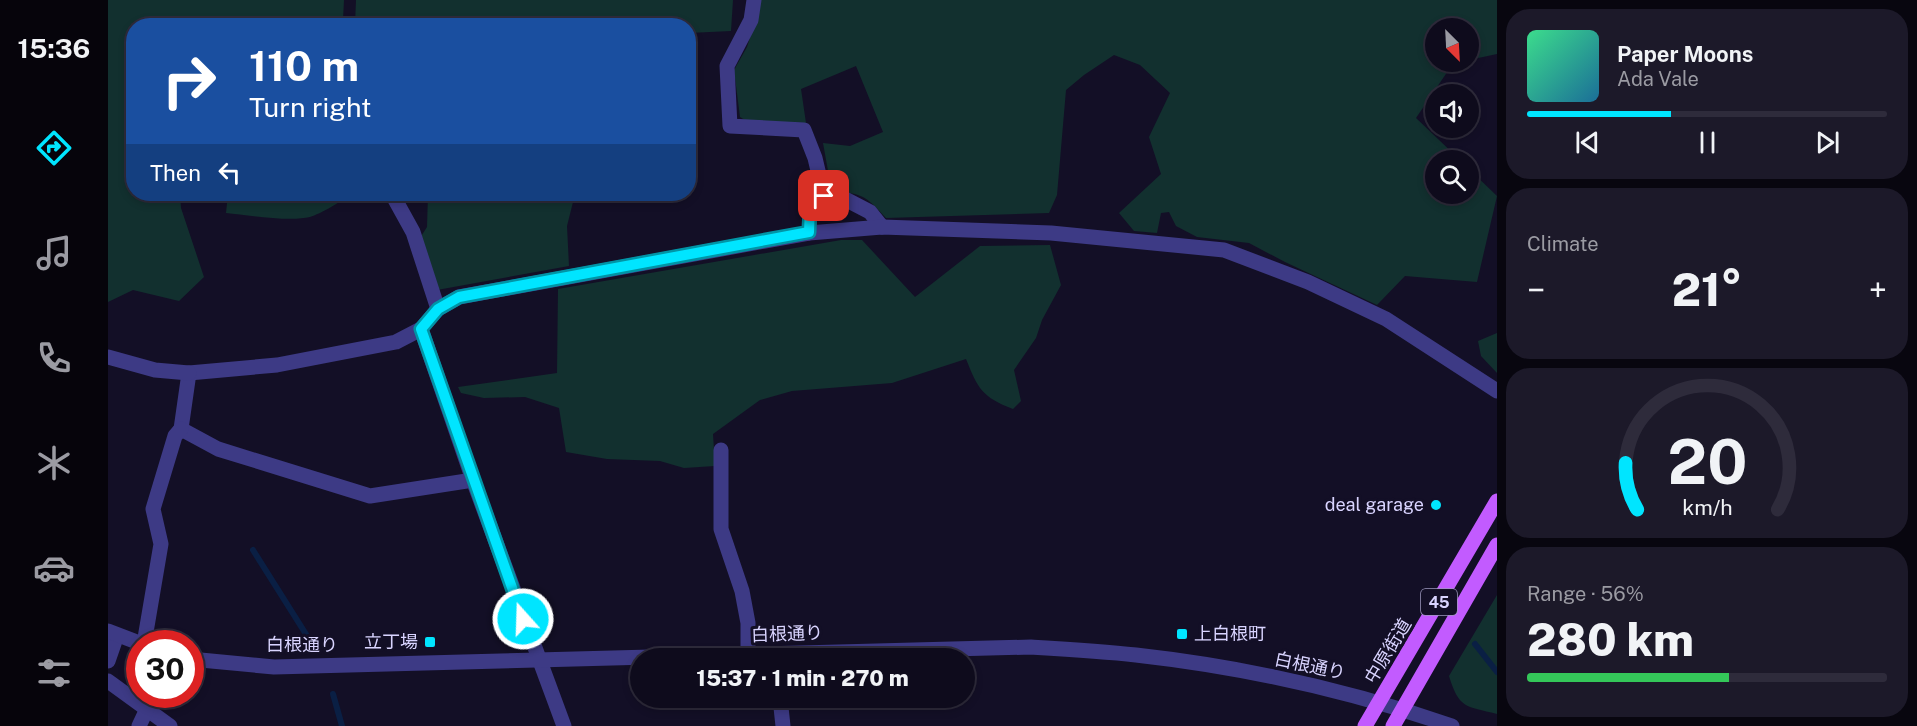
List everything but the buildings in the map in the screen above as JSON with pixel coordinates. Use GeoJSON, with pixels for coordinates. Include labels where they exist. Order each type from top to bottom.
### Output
{"type":"FeatureCollection","features":[{"type":"Feature","properties":{"kind":"main road","name":"中原街道"},"geometry":{"type":"LineString","coordinates":[[1365,726],[1497,501]]}},
{"type":"Feature","properties":{"kind":"main road","name":"45"},"geometry":{"type":"LineString","coordinates":[[1393,726],[1497,545]]}},
{"type":"Feature","properties":{"kind":"street"},"geometry":{"type":"LineString","coordinates":[[754,0],[751,20],[727,66],[730,126],[804,130],[815,158],[824,196]]}},
{"type":"Feature","properties":{"kind":"street"},"geometry":{"type":"LineString","coordinates":[[809,232],[810,207],[824,196],[845,199],[870,212],[882,227]]}},
{"type":"Feature","properties":{"kind":"street"},"geometry":{"type":"LineString","coordinates":[[396,201],[413,232],[438,309]]}},
{"type":"Feature","properties":{"kind":"street"},"geometry":{"type":"LineString","coordinates":[[108,357],[155,370],[189,373],[288,363],[396,342],[421,329],[438,309],[459,297],[809,232],[882,227],[1051,233],[1224,250],[1308,282],[1386,319],[1497,391]]}},
{"type":"Feature","properties":{"kind":"street"},"geometry":{"type":"LineString","coordinates":[[421,329],[473,480],[564,726]]}},
{"type":"Feature","properties":{"kind":"street"},"geometry":{"type":"LineString","coordinates":[[146,630],[161,544],[153,508],[175,436],[182,429],[189,373]]}},
{"type":"Feature","properties":{"kind":"street"},"geometry":{"type":"LineString","coordinates":[[182,429],[218,448],[370,496],[473,480]]}},
{"type":"Feature","properties":{"kind":"street"},"geometry":{"type":"LineString","coordinates":[[721,450],[721,529],[742,591],[748,623],[748,648]]}},
{"type":"Feature","properties":{"kind":"street"},"geometry":{"type":"LineString","coordinates":[[108,661],[112,633]]}},
{"type":"Feature","properties":{"kind":"street","name":"白根通り"},"geometry":{"type":"LineString","coordinates":[[975,649],[1031,647],[1136,655],[1230,669],[1380,702],[1452,726]]}},
{"type":"Feature","properties":{"kind":"street","name":"白根通り"},"geometry":{"type":"LineString","coordinates":[[204,660],[274,667],[630,657]]}},
{"type":"Feature","properties":{"kind":"street"},"geometry":{"type":"LineString","coordinates":[[108,681],[170,726]]}},
{"type":"Feature","properties":{"kind":"street"},"geometry":{"type":"LineString","coordinates":[[781,708],[783,726]]}},
{"type":"Feature","properties":{"kind":"street"},"geometry":{"type":"LineString","coordinates":[[139,726],[147,709]]}},
{"type":"Feature","properties":{"kind":"green space"},"geometry":{"type":"Polygon","coordinates":[[[108,0],[344,0],[343,18],[126,18],[126,201],[180,201],[204,277],[179,301],[133,290],[108,302],[108,0]]]}},
{"type":"Feature","properties":{"kind":"green space"},"geometry":{"type":"Polygon","coordinates":[[[356,0],[733,0],[731,31],[696,33],[696,18],[355,18],[356,0]]]}},
{"type":"Feature","properties":{"kind":"green space"},"geometry":{"type":"Polygon","coordinates":[[[758,0],[1497,0],[1497,54],[1479,58],[1479,18],[1425,18],[1425,72],[1447,72],[1439,84],[1425,84],[1425,105],[1416,118],[1425,127],[1425,138],[1437,138],[1450,150],[1425,150],[1425,204],[1479,204],[1479,179],[1497,196],[1477,282],[1405,276],[1377,305],[1249,243],[1197,237],[1176,226],[1169,212],[1161,213],[1157,233],[1134,231],[1119,213],[1161,174],[1149,137],[1170,93],[1140,65],[1114,55],[1066,90],[1057,195],[1049,213],[886,218],[868,200],[857,194],[832,193],[823,143],[850,146],[883,132],[856,66],[801,89],[806,123],[748,122],[740,117],[734,70],[747,47],[754,25],[758,0]]]}},
{"type":"Feature","properties":{"kind":"green space"},"geometry":{"type":"Polygon","coordinates":[[[227,201],[341,201],[310,217],[301,218],[268,218],[226,213],[227,201]]]}},
{"type":"Feature","properties":{"kind":"green space"},"geometry":{"type":"Polygon","coordinates":[[[428,201],[573,201],[567,226],[569,266],[437,290],[420,238],[427,227],[428,201]]]}},
{"type":"Feature","properties":{"kind":"green space"},"geometry":{"type":"Polygon","coordinates":[[[841,240],[862,240],[915,297],[980,246],[1050,245],[1061,285],[1042,320],[1036,338],[1014,370],[1021,401],[1013,409],[988,396],[978,385],[966,359],[892,383],[792,391],[760,400],[713,434],[715,466],[684,468],[660,461],[607,459],[566,452],[559,408],[525,397],[484,398],[461,393],[458,387],[557,373],[558,289],[841,240]]]}},
{"type":"Feature","properties":{"kind":"green space"},"geometry":{"type":"Polygon","coordinates":[[[1497,333],[1497,373],[1481,356],[1478,341],[1497,333]]]}},
{"type":"Feature","properties":{"kind":"green space"},"geometry":{"type":"Polygon","coordinates":[[[1497,595],[1497,714],[1465,704],[1456,695],[1449,676],[1497,595]]]}},
{"type":"Feature","properties":{"kind":"waterway"},"geometry":{"type":"LineString","coordinates":[[253,550],[309,639]]}},
{"type":"Feature","properties":{"kind":"waterway"},"geometry":{"type":"LineString","coordinates":[[1475,644],[1497,672]]}},
{"type":"Feature","properties":{"kind":"waterway"},"geometry":{"type":"LineString","coordinates":[[333,694],[342,726]]}},
{"type":"Feature","properties":{"kind":"place","name":"deal garage"},"geometry":{"type":"Point","coordinates":[1436,505]}},
{"type":"Feature","properties":{"kind":"place","name":"上白根町"},"geometry":{"type":"Point","coordinates":[1182,634]}},
{"type":"Feature","properties":{"kind":"place","name":"立丁場"},"geometry":{"type":"Point","coordinates":[430,642]}},
{"type":"Feature","properties":{"kind":"route"},"geometry":{"type":"LineString","coordinates":[[523,619],[421,329],[438,309],[459,297],[809,232],[810,207],[824,196]]}}]}
